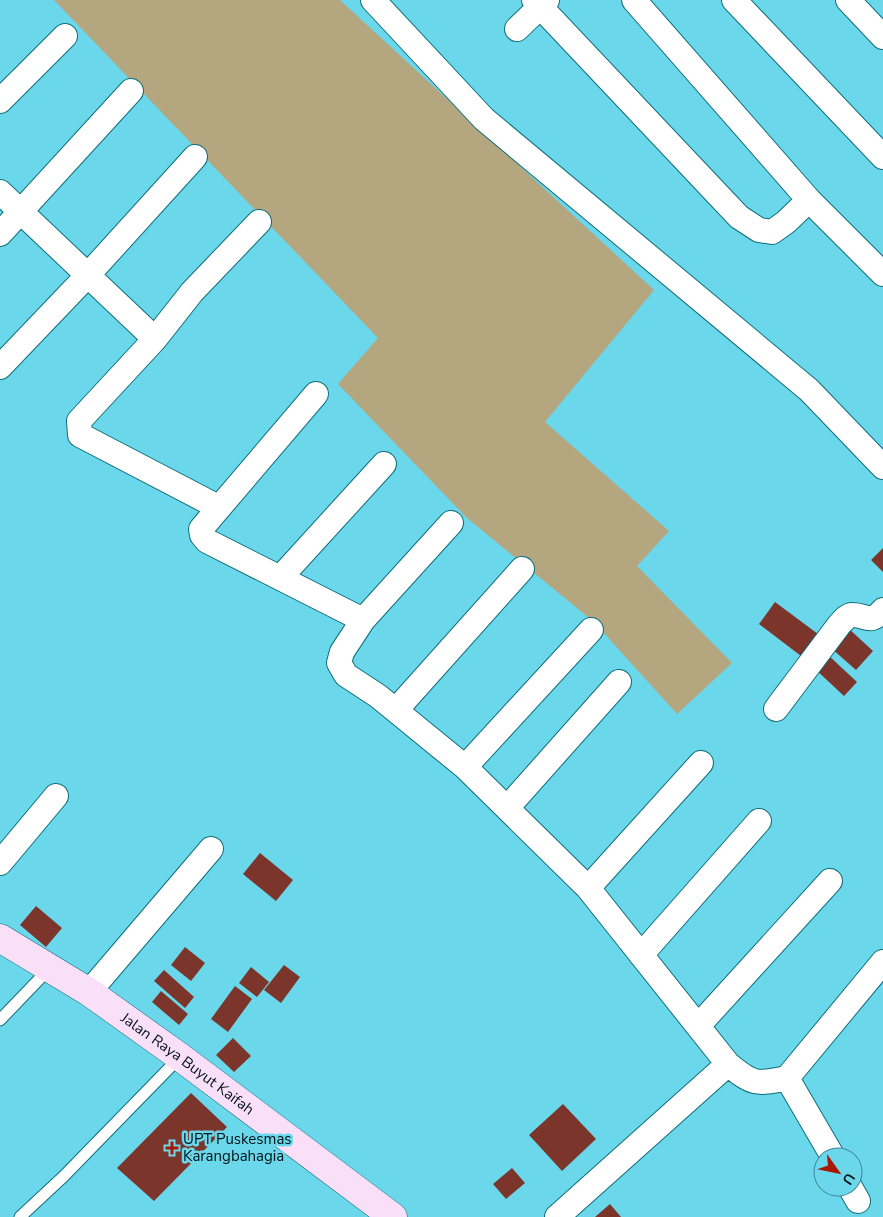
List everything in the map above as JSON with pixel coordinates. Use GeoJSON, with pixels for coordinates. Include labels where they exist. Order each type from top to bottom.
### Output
{"type":"FeatureCollection","features":[{"type":"Feature","properties":{"kind":"street"},"geometry":{"type":"LineString","coordinates":[[373,0],[484,118],[809,390],[883,468]]}},
{"type":"Feature","properties":{"kind":"street"},"geometry":{"type":"LineString","coordinates":[[634,0],[809,200],[883,274]]}},
{"type":"Feature","properties":{"kind":"street"},"geometry":{"type":"LineString","coordinates":[[734,0],[883,157]]}},
{"type":"Feature","properties":{"kind":"street"},"geometry":{"type":"LineString","coordinates":[[848,0],[883,37]]}},
{"type":"Feature","properties":{"kind":"street"},"geometry":{"type":"LineString","coordinates":[[517,29],[540,2],[739,217],[759,230],[772,232],[786,222],[809,200]]}},
{"type":"Feature","properties":{"kind":"street"},"geometry":{"type":"LineString","coordinates":[[0,101],[65,36]]}},
{"type":"Feature","properties":{"kind":"street"},"geometry":{"type":"LineString","coordinates":[[0,234],[131,91]]}},
{"type":"Feature","properties":{"kind":"street"},"geometry":{"type":"LineString","coordinates":[[0,367],[87,276],[195,157]]}},
{"type":"Feature","properties":{"kind":"street"},"geometry":{"type":"LineString","coordinates":[[0,192],[155,339]]}},
{"type":"Feature","properties":{"kind":"street"},"geometry":{"type":"LineString","coordinates":[[218,507],[80,436],[79,422],[155,339],[192,292],[259,222]]}},
{"type":"Feature","properties":{"kind":"street"},"geometry":{"type":"LineString","coordinates":[[316,394],[218,507],[201,529],[202,535],[206,541],[363,620]]}},
{"type":"Feature","properties":{"kind":"street"},"geometry":{"type":"LineString","coordinates":[[280,578],[384,464]]}},
{"type":"Feature","properties":{"kind":"street"},"geometry":{"type":"LineString","coordinates":[[451,523],[363,620],[342,652],[339,663],[346,674],[396,710],[465,767],[588,888],[728,1064],[743,1077],[761,1084],[786,1078],[883,962]]}},
{"type":"Feature","properties":{"kind":"street"},"geometry":{"type":"LineString","coordinates":[[396,710],[522,569]]}},
{"type":"Feature","properties":{"kind":"street"},"geometry":{"type":"LineString","coordinates":[[776,709],[838,625],[848,616],[852,615],[866,619],[874,618],[883,610]]}},
{"type":"Feature","properties":{"kind":"street"},"geometry":{"type":"LineString","coordinates":[[465,767],[590,630]]}},
{"type":"Feature","properties":{"kind":"street"},"geometry":{"type":"LineString","coordinates":[[507,808],[620,682]]}},
{"type":"Feature","properties":{"kind":"street"},"geometry":{"type":"LineString","coordinates":[[588,888],[701,763]]}},
{"type":"Feature","properties":{"kind":"street"},"geometry":{"type":"LineString","coordinates":[[0,863],[56,796]]}},
{"type":"Feature","properties":{"kind":"street"},"geometry":{"type":"LineString","coordinates":[[641,956],[759,821]]}},
{"type":"Feature","properties":{"kind":"street"},"geometry":{"type":"LineString","coordinates":[[89,992],[211,849]]}},
{"type":"Feature","properties":{"kind":"street"},"geometry":{"type":"LineString","coordinates":[[698,1026],[830,882]]}},
{"type":"Feature","properties":{"kind":"street","name":"Jalan Raya Buyut Kaifah"},"geometry":{"type":"LineString","coordinates":[[0,938],[89,992],[180,1057],[393,1217]]}},
{"type":"Feature","properties":{"kind":"street"},"geometry":{"type":"LineString","coordinates":[[558,1217],[728,1064]]}},
{"type":"Feature","properties":{"kind":"street"},"geometry":{"type":"LineString","coordinates":[[786,1078],[827,1147]]}},
{"type":"Feature","properties":{"kind":"lane"},"geometry":{"type":"LineString","coordinates":[[0,1020],[49,969]]}},
{"type":"Feature","properties":{"kind":"lane"},"geometry":{"type":"LineString","coordinates":[[20,1217],[64,1176],[180,1057]]}},
{"type":"Feature","properties":{"kind":"shaded area"},"geometry":{"type":"Polygon","coordinates":[[[54,0],[340,0],[654,290],[545,422],[669,531],[637,566],[732,663],[677,714],[594,622],[467,518],[338,384],[378,338],[54,0]]]}},
{"type":"Feature","properties":{"kind":"building"},"geometry":{"type":"Polygon","coordinates":[[[883,548],[883,572],[871,560],[883,548]]]}},
{"type":"Feature","properties":{"kind":"building"},"geometry":{"type":"Polygon","coordinates":[[[775,602],[822,637],[805,659],[759,624],[775,602]]]}},
{"type":"Feature","properties":{"kind":"building"},"geometry":{"type":"Polygon","coordinates":[[[848,628],[873,651],[856,670],[831,648],[848,628]]]}},
{"type":"Feature","properties":{"kind":"building"},"geometry":{"type":"Polygon","coordinates":[[[827,654],[857,682],[844,696],[814,668],[827,654]]]}},
{"type":"Feature","properties":{"kind":"building"},"geometry":{"type":"Polygon","coordinates":[[[260,853],[293,880],[276,901],[243,874],[260,853]]]}},
{"type":"Feature","properties":{"kind":"building"},"geometry":{"type":"Polygon","coordinates":[[[36,906],[62,928],[46,947],[20,925],[36,906]]]}},
{"type":"Feature","properties":{"kind":"building"},"geometry":{"type":"Polygon","coordinates":[[[185,947],[205,963],[191,981],[171,965],[185,947]]]}},
{"type":"Feature","properties":{"kind":"building"},"geometry":{"type":"Polygon","coordinates":[[[284,965],[300,977],[281,1003],[264,990],[284,965]]]}},
{"type":"Feature","properties":{"kind":"building"},"geometry":{"type":"Polygon","coordinates":[[[251,967],[269,982],[257,997],[239,983],[251,967]]]}},
{"type":"Feature","properties":{"kind":"building"},"geometry":{"type":"Polygon","coordinates":[[[164,970],[194,997],[185,1008],[154,981],[164,970]]]}},
{"type":"Feature","properties":{"kind":"building"},"geometry":{"type":"Polygon","coordinates":[[[235,986],[252,999],[228,1032],[211,1019],[235,986]]]}},
{"type":"Feature","properties":{"kind":"building"},"geometry":{"type":"Polygon","coordinates":[[[161,991],[188,1014],[179,1025],[152,1002],[161,991]]]}},
{"type":"Feature","properties":{"kind":"building"},"geometry":{"type":"Polygon","coordinates":[[[233,1038],[251,1056],[234,1072],[216,1055],[233,1038]]]}},
{"type":"Feature","properties":{"kind":"building","name":"UPT Puskesmas Karangbahagia"},"geometry":{"type":"Polygon","coordinates":[[[191,1093],[227,1127],[154,1201],[117,1168],[191,1093]]]}},
{"type":"Feature","properties":{"kind":"building"},"geometry":{"type":"Polygon","coordinates":[[[563,1104],[596,1139],[562,1171],[529,1135],[563,1104]]]}},
{"type":"Feature","properties":{"kind":"building"},"geometry":{"type":"Polygon","coordinates":[[[512,1168],[525,1183],[506,1199],[493,1184],[512,1168]]]}},
{"type":"Feature","properties":{"kind":"building"},"geometry":{"type":"Polygon","coordinates":[[[610,1204],[621,1217],[595,1217],[610,1204]]]}},
{"type":"Feature","properties":{"kind":"place","name":"UPT Puskesmas Karangbahagia"},"geometry":{"type":"Point","coordinates":[172,1148]}}]}
